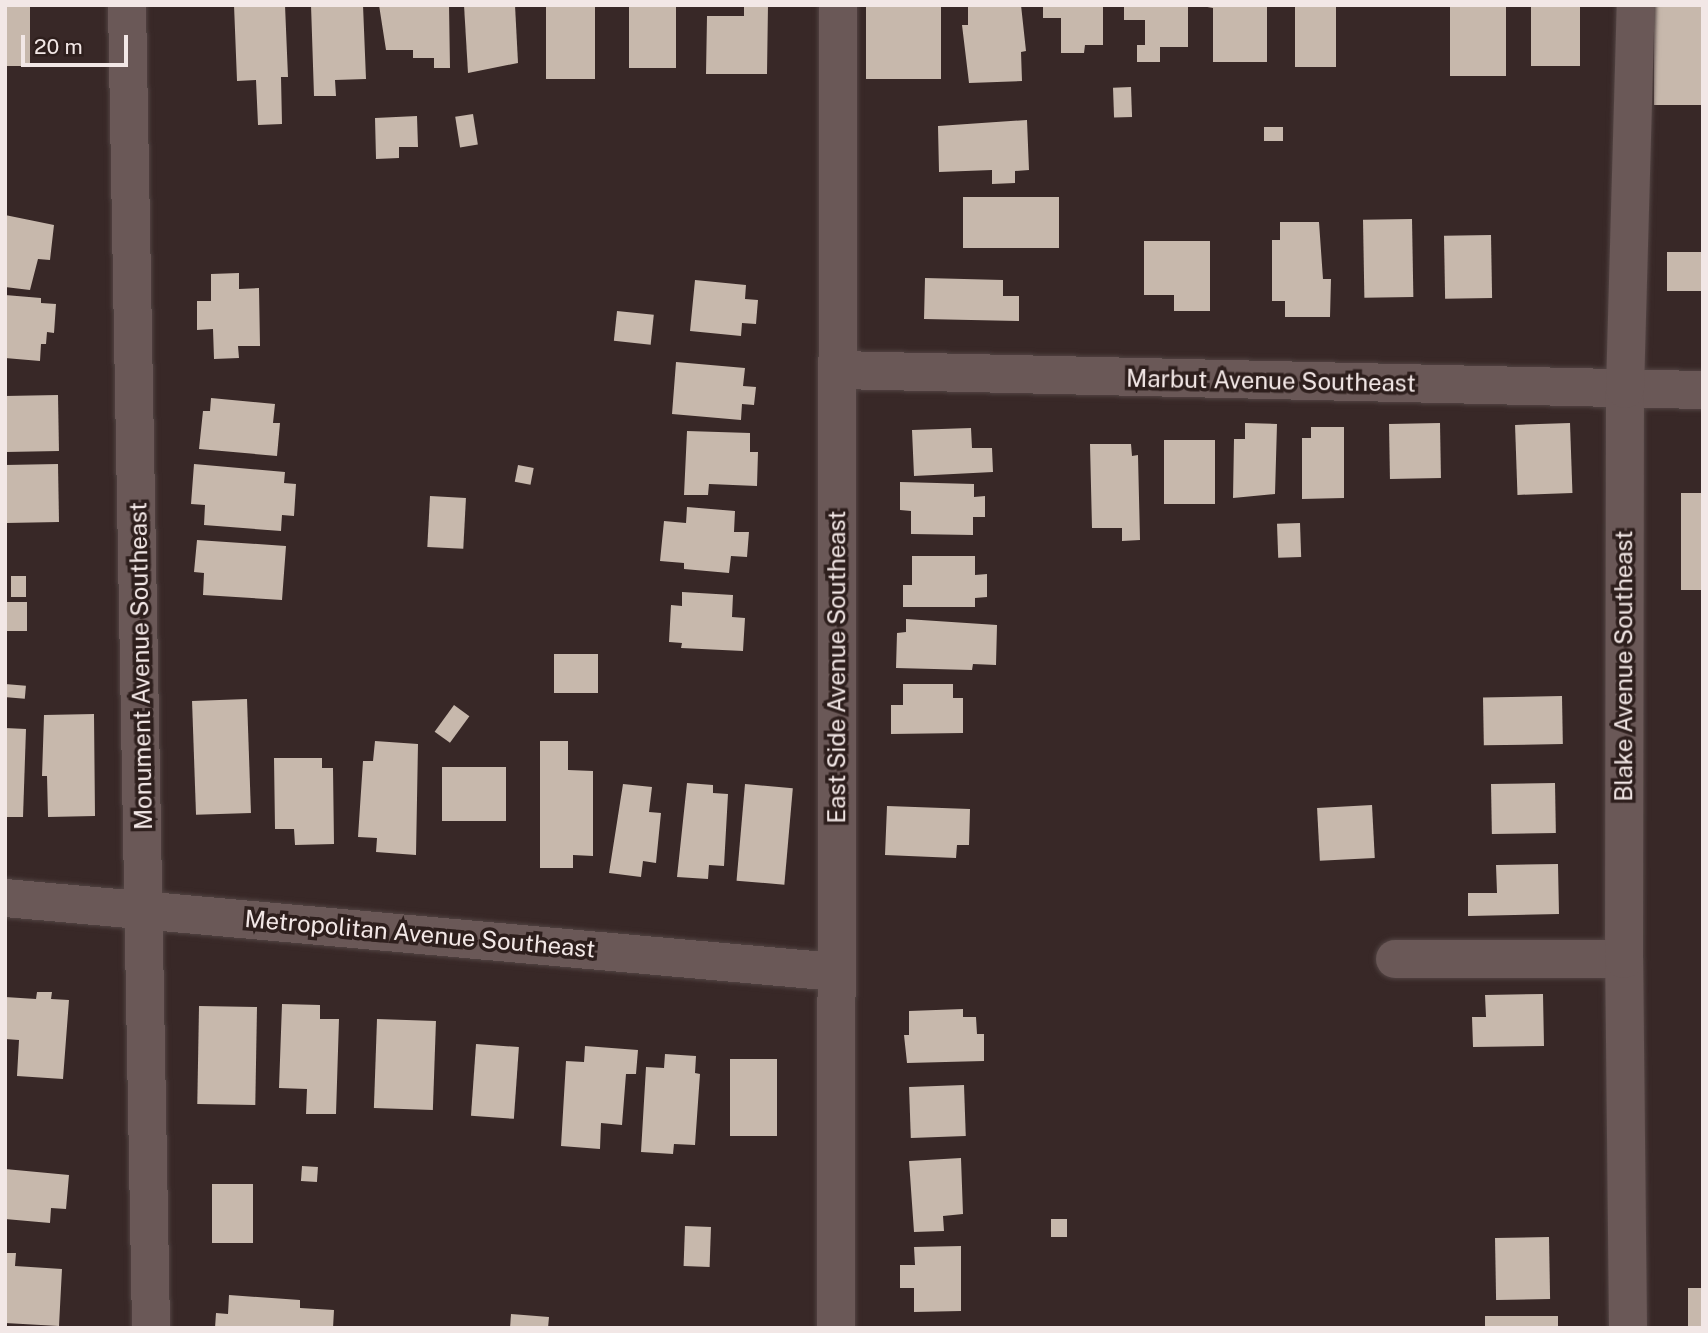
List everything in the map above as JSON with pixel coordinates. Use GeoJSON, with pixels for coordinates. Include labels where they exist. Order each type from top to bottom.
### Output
{"type":"FeatureCollection","features":[{"type":"Feature","properties":{"kind":"street","name":"Monument Avenue Southeast"},"geometry":{"type":"LineString","coordinates":[[127,5],[146,909],[151,1328]]}},
{"type":"Feature","properties":{"kind":"street","name":"East Side Avenue Southeast"},"geometry":{"type":"LineString","coordinates":[[836,1328],[838,5]]}},
{"type":"Feature","properties":{"kind":"street","name":"Blake Avenue Southeast"},"geometry":{"type":"LineString","coordinates":[[1628,1328],[1623,959],[1625,389],[1636,5]]}},
{"type":"Feature","properties":{"kind":"street","name":"Marbut Avenue Southeast"},"geometry":{"type":"LineString","coordinates":[[839,370],[1703,390]]}},
{"type":"Feature","properties":{"kind":"street","name":"Metropolitan Avenue Southeast"},"geometry":{"type":"LineString","coordinates":[[5,898],[835,972]]}},
{"type":"Feature","properties":{"kind":"street"},"geometry":{"type":"LineString","coordinates":[[1395,959],[1623,959]]}},
{"type":"Feature","properties":{"kind":"building"},"geometry":{"type":"Polygon","coordinates":[[[5,5],[30,5],[30,66],[5,66],[5,5]]]}},
{"type":"Feature","properties":{"kind":"building"},"geometry":{"type":"Polygon","coordinates":[[[234,5],[285,5],[288,77],[281,77],[282,124],[258,125],[256,80],[237,81],[234,5]]]}},
{"type":"Feature","properties":{"kind":"building"},"geometry":{"type":"Polygon","coordinates":[[[311,5],[363,5],[366,79],[335,80],[336,96],[314,96],[311,5]]]}},
{"type":"Feature","properties":{"kind":"building"},"geometry":{"type":"Polygon","coordinates":[[[379,5],[449,5],[450,68],[434,68],[434,58],[413,58],[413,50],[386,50],[379,5]]]}},
{"type":"Feature","properties":{"kind":"building"},"geometry":{"type":"Polygon","coordinates":[[[464,5],[515,5],[518,63],[468,73],[464,5]]]}},
{"type":"Feature","properties":{"kind":"building"},"geometry":{"type":"Polygon","coordinates":[[[546,5],[595,5],[595,79],[546,79],[546,5]]]}},
{"type":"Feature","properties":{"kind":"building"},"geometry":{"type":"Polygon","coordinates":[[[629,5],[676,5],[676,68],[629,68],[629,5]]]}},
{"type":"Feature","properties":{"kind":"building"},"geometry":{"type":"Polygon","coordinates":[[[744,5],[768,5],[767,74],[706,74],[707,16],[744,16],[744,5]]]}},
{"type":"Feature","properties":{"kind":"building"},"geometry":{"type":"Polygon","coordinates":[[[866,5],[941,5],[941,79],[866,79],[866,5]]]}},
{"type":"Feature","properties":{"kind":"building"},"geometry":{"type":"Polygon","coordinates":[[[968,5],[1021,5],[1026,51],[1021,52],[1022,81],[969,83],[962,25],[968,25],[968,5]]]}},
{"type":"Feature","properties":{"kind":"building"},"geometry":{"type":"Polygon","coordinates":[[[1043,5],[1103,5],[1103,45],[1085,45],[1084,53],[1061,53],[1061,18],[1043,18],[1043,5]]]}},
{"type":"Feature","properties":{"kind":"building"},"geometry":{"type":"Polygon","coordinates":[[[1124,5],[1188,5],[1188,47],[1160,47],[1160,62],[1137,62],[1137,45],[1145,45],[1145,20],[1124,20],[1124,5]]]}},
{"type":"Feature","properties":{"kind":"building"},"geometry":{"type":"Polygon","coordinates":[[[1196,5],[1267,5],[1267,62],[1213,62],[1213,8],[1196,5]]]}},
{"type":"Feature","properties":{"kind":"building"},"geometry":{"type":"Polygon","coordinates":[[[1295,5],[1336,5],[1336,67],[1295,67],[1295,5]]]}},
{"type":"Feature","properties":{"kind":"building"},"geometry":{"type":"Polygon","coordinates":[[[1450,5],[1506,5],[1506,76],[1450,76],[1450,5]]]}},
{"type":"Feature","properties":{"kind":"building"},"geometry":{"type":"Polygon","coordinates":[[[1531,5],[1580,5],[1580,66],[1531,66],[1531,5]]]}},
{"type":"Feature","properties":{"kind":"building"},"geometry":{"type":"Polygon","coordinates":[[[1654,5],[1703,5],[1703,105],[1654,105],[1654,5]]]}},
{"type":"Feature","properties":{"kind":"building"},"geometry":{"type":"Polygon","coordinates":[[[1131,87],[1132,117],[1114,118],[1113,88],[1131,87]]]}},
{"type":"Feature","properties":{"kind":"building"},"geometry":{"type":"Polygon","coordinates":[[[473,114],[478,145],[460,147],[455,117],[473,114]]]}},
{"type":"Feature","properties":{"kind":"building"},"geometry":{"type":"Polygon","coordinates":[[[417,116],[418,147],[399,147],[399,158],[376,159],[375,118],[417,116]]]}},
{"type":"Feature","properties":{"kind":"building"},"geometry":{"type":"Polygon","coordinates":[[[1027,120],[1029,170],[1015,171],[1015,183],[992,184],[992,170],[939,172],[938,126],[1027,120]]]}},
{"type":"Feature","properties":{"kind":"building"},"geometry":{"type":"Polygon","coordinates":[[[1264,127],[1283,127],[1283,141],[1264,141],[1264,127]]]}},
{"type":"Feature","properties":{"kind":"building"},"geometry":{"type":"Polygon","coordinates":[[[963,197],[1059,197],[1059,248],[963,248],[963,197]]]}},
{"type":"Feature","properties":{"kind":"building"},"geometry":{"type":"Polygon","coordinates":[[[5,215],[54,225],[50,260],[38,259],[30,290],[5,287],[5,215]]]}},
{"type":"Feature","properties":{"kind":"building"},"geometry":{"type":"Polygon","coordinates":[[[1412,219],[1413,297],[1364,298],[1363,220],[1412,219]]]}},
{"type":"Feature","properties":{"kind":"building"},"geometry":{"type":"Polygon","coordinates":[[[1280,222],[1319,222],[1323,279],[1331,279],[1330,317],[1285,317],[1285,301],[1272,301],[1272,240],[1280,240],[1280,222]]]}},
{"type":"Feature","properties":{"kind":"building"},"geometry":{"type":"Polygon","coordinates":[[[1491,235],[1492,298],[1445,299],[1444,236],[1491,235]]]}},
{"type":"Feature","properties":{"kind":"building"},"geometry":{"type":"Polygon","coordinates":[[[1144,241],[1210,241],[1210,311],[1174,311],[1174,295],[1144,295],[1144,241]]]}},
{"type":"Feature","properties":{"kind":"building"},"geometry":{"type":"Polygon","coordinates":[[[1667,252],[1703,252],[1703,291],[1667,291],[1667,252]]]}},
{"type":"Feature","properties":{"kind":"building"},"geometry":{"type":"Polygon","coordinates":[[[239,273],[239,289],[259,288],[260,346],[238,346],[239,358],[214,359],[213,329],[197,330],[197,301],[211,301],[211,274],[239,273]]]}},
{"type":"Feature","properties":{"kind":"building"},"geometry":{"type":"Polygon","coordinates":[[[925,278],[1003,280],[1003,296],[1019,296],[1019,321],[924,319],[925,278]]]}},
{"type":"Feature","properties":{"kind":"building"},"geometry":{"type":"Polygon","coordinates":[[[695,280],[746,285],[745,299],[758,300],[756,324],[742,323],[741,336],[690,331],[695,280]]]}},
{"type":"Feature","properties":{"kind":"building"},"geometry":{"type":"Polygon","coordinates":[[[5,295],[41,298],[41,303],[56,304],[54,333],[47,332],[46,344],[41,344],[40,361],[5,358],[5,295]]]}},
{"type":"Feature","properties":{"kind":"building"},"geometry":{"type":"Polygon","coordinates":[[[617,311],[654,315],[651,345],[614,341],[617,311]]]}},
{"type":"Feature","properties":{"kind":"building"},"geometry":{"type":"Polygon","coordinates":[[[676,362],[745,368],[743,386],[756,387],[754,405],[742,404],[741,420],[672,414],[676,362]]]}},
{"type":"Feature","properties":{"kind":"building"},"geometry":{"type":"Polygon","coordinates":[[[58,395],[59,451],[6,452],[5,396],[58,395]]]}},
{"type":"Feature","properties":{"kind":"building"},"geometry":{"type":"Polygon","coordinates":[[[211,398],[275,404],[273,423],[280,423],[277,456],[199,449],[203,411],[210,411],[211,398]]]}},
{"type":"Feature","properties":{"kind":"building"},"geometry":{"type":"Polygon","coordinates":[[[1245,423],[1277,424],[1275,494],[1233,498],[1234,439],[1245,439],[1245,423]]]}},
{"type":"Feature","properties":{"kind":"building"},"geometry":{"type":"Polygon","coordinates":[[[1440,423],[1441,478],[1390,479],[1389,424],[1440,423]]]}},
{"type":"Feature","properties":{"kind":"building"},"geometry":{"type":"Polygon","coordinates":[[[1570,423],[1572,493],[1517,495],[1515,425],[1570,423]]]}},
{"type":"Feature","properties":{"kind":"building"},"geometry":{"type":"Polygon","coordinates":[[[1311,427],[1344,427],[1344,498],[1302,499],[1302,438],[1311,438],[1311,427]]]}},
{"type":"Feature","properties":{"kind":"building"},"geometry":{"type":"Polygon","coordinates":[[[971,428],[972,448],[992,448],[993,472],[914,476],[912,430],[971,428]]]}},
{"type":"Feature","properties":{"kind":"building"},"geometry":{"type":"Polygon","coordinates":[[[687,431],[750,433],[750,452],[758,452],[757,486],[709,484],[708,495],[684,495],[687,431]]]}},
{"type":"Feature","properties":{"kind":"building"},"geometry":{"type":"Polygon","coordinates":[[[1164,440],[1215,440],[1215,504],[1164,504],[1164,440]]]}},
{"type":"Feature","properties":{"kind":"building"},"geometry":{"type":"Polygon","coordinates":[[[1090,444],[1131,444],[1132,456],[1138,455],[1140,540],[1122,541],[1122,528],[1092,528],[1090,444]]]}},
{"type":"Feature","properties":{"kind":"building"},"geometry":{"type":"Polygon","coordinates":[[[58,464],[59,522],[6,523],[5,465],[58,464]]]}},
{"type":"Feature","properties":{"kind":"building"},"geometry":{"type":"Polygon","coordinates":[[[194,464],[285,472],[284,483],[296,484],[294,516],[282,515],[281,531],[204,525],[205,505],[191,504],[194,464]]]}},
{"type":"Feature","properties":{"kind":"building"},"geometry":{"type":"Polygon","coordinates":[[[518,465],[534,468],[530,485],[515,482],[518,465]]]}},
{"type":"Feature","properties":{"kind":"building"},"geometry":{"type":"Polygon","coordinates":[[[900,482],[974,484],[974,497],[985,496],[985,517],[973,517],[973,535],[911,534],[911,511],[900,510],[900,482]]]}},
{"type":"Feature","properties":{"kind":"building"},"geometry":{"type":"Polygon","coordinates":[[[1681,493],[1703,493],[1703,590],[1681,590],[1681,493]]]}},
{"type":"Feature","properties":{"kind":"building"},"geometry":{"type":"Polygon","coordinates":[[[430,496],[466,498],[463,549],[427,547],[430,496]]]}},
{"type":"Feature","properties":{"kind":"building"},"geometry":{"type":"Polygon","coordinates":[[[687,507],[735,511],[734,532],[749,532],[747,557],[731,556],[729,573],[684,569],[684,563],[660,561],[664,521],[686,523],[687,507]]]}},
{"type":"Feature","properties":{"kind":"building"},"geometry":{"type":"Polygon","coordinates":[[[1300,523],[1301,557],[1278,558],[1277,524],[1300,523]]]}},
{"type":"Feature","properties":{"kind":"building"},"geometry":{"type":"Polygon","coordinates":[[[197,540],[286,546],[282,600],[203,595],[204,573],[194,572],[197,540]]]}},
{"type":"Feature","properties":{"kind":"building"},"geometry":{"type":"Polygon","coordinates":[[[912,556],[975,556],[975,575],[987,574],[987,597],[975,598],[975,607],[903,607],[903,585],[912,585],[912,556]]]}},
{"type":"Feature","properties":{"kind":"building"},"geometry":{"type":"Polygon","coordinates":[[[11,576],[26,576],[26,597],[11,597],[11,576]]]}},
{"type":"Feature","properties":{"kind":"building"},"geometry":{"type":"Polygon","coordinates":[[[682,592],[733,595],[732,617],[745,618],[743,651],[681,648],[682,643],[669,642],[671,605],[682,606],[682,592]]]}},
{"type":"Feature","properties":{"kind":"building"},"geometry":{"type":"Polygon","coordinates":[[[6,602],[27,602],[27,631],[6,631],[6,602]]]}},
{"type":"Feature","properties":{"kind":"building"},"geometry":{"type":"Polygon","coordinates":[[[906,619],[997,625],[996,665],[973,664],[972,670],[896,668],[897,633],[906,632],[906,619]]]}},
{"type":"Feature","properties":{"kind":"building"},"geometry":{"type":"Polygon","coordinates":[[[554,654],[598,654],[598,693],[554,693],[554,654]]]}},
{"type":"Feature","properties":{"kind":"building"},"geometry":{"type":"Polygon","coordinates":[[[5,684],[26,686],[25,699],[5,697],[5,684]]]}},
{"type":"Feature","properties":{"kind":"building"},"geometry":{"type":"Polygon","coordinates":[[[903,684],[953,684],[953,698],[963,698],[963,733],[891,734],[891,705],[903,705],[903,684]]]}},
{"type":"Feature","properties":{"kind":"building"},"geometry":{"type":"Polygon","coordinates":[[[1562,696],[1563,744],[1484,745],[1483,697],[1562,696]]]}},
{"type":"Feature","properties":{"kind":"building"},"geometry":{"type":"Polygon","coordinates":[[[247,699],[251,813],[196,815],[192,701],[247,699]]]}},
{"type":"Feature","properties":{"kind":"building"},"geometry":{"type":"Polygon","coordinates":[[[454,705],[469,716],[450,743],[435,732],[454,705]]]}},
{"type":"Feature","properties":{"kind":"building"},"geometry":{"type":"Polygon","coordinates":[[[94,714],[95,816],[48,817],[47,776],[42,776],[44,715],[94,714]]]}},
{"type":"Feature","properties":{"kind":"building"},"geometry":{"type":"Polygon","coordinates":[[[5,728],[26,729],[23,817],[5,817],[5,728]]]}},
{"type":"Feature","properties":{"kind":"building"},"geometry":{"type":"Polygon","coordinates":[[[375,741],[418,744],[416,855],[376,852],[377,838],[358,837],[363,761],[373,761],[375,741]]]}},
{"type":"Feature","properties":{"kind":"building"},"geometry":{"type":"Polygon","coordinates":[[[540,741],[568,741],[568,770],[593,771],[593,856],[573,855],[573,868],[540,868],[540,741]]]}},
{"type":"Feature","properties":{"kind":"building"},"geometry":{"type":"Polygon","coordinates":[[[274,758],[322,758],[322,768],[333,768],[334,844],[295,845],[294,829],[275,829],[274,758]]]}},
{"type":"Feature","properties":{"kind":"building"},"geometry":{"type":"Polygon","coordinates":[[[442,767],[506,767],[506,821],[442,821],[442,767]]]}},
{"type":"Feature","properties":{"kind":"building"},"geometry":{"type":"Polygon","coordinates":[[[687,783],[713,785],[713,793],[728,794],[724,866],[709,865],[708,879],[677,877],[687,783]]]}},
{"type":"Feature","properties":{"kind":"building"},"geometry":{"type":"Polygon","coordinates":[[[1555,783],[1556,833],[1492,834],[1491,784],[1555,783]]]}},
{"type":"Feature","properties":{"kind":"building"},"geometry":{"type":"Polygon","coordinates":[[[623,784],[652,787],[649,812],[661,813],[656,863],[643,861],[641,877],[609,873],[623,784]]]}},
{"type":"Feature","properties":{"kind":"building"},"geometry":{"type":"Polygon","coordinates":[[[745,784],[793,788],[784,885],[737,881],[745,784]]]}},
{"type":"Feature","properties":{"kind":"building"},"geometry":{"type":"Polygon","coordinates":[[[1372,805],[1375,858],[1320,861],[1317,808],[1372,805]]]}},
{"type":"Feature","properties":{"kind":"building"},"geometry":{"type":"Polygon","coordinates":[[[887,806],[970,809],[969,845],[957,845],[956,858],[885,855],[887,806]]]}},
{"type":"Feature","properties":{"kind":"building"},"geometry":{"type":"Polygon","coordinates":[[[1558,864],[1559,914],[1468,916],[1468,893],[1497,893],[1496,865],[1558,864]]]}},
{"type":"Feature","properties":{"kind":"building"},"geometry":{"type":"Polygon","coordinates":[[[37,992],[52,992],[51,999],[69,1000],[63,1079],[17,1076],[19,1040],[5,1039],[5,997],[36,999],[37,992]]]}},
{"type":"Feature","properties":{"kind":"building"},"geometry":{"type":"Polygon","coordinates":[[[1543,994],[1544,1046],[1473,1047],[1472,1017],[1486,1017],[1485,995],[1543,994]]]}},
{"type":"Feature","properties":{"kind":"building"},"geometry":{"type":"Polygon","coordinates":[[[282,1004],[320,1005],[320,1019],[339,1019],[336,1114],[306,1114],[307,1089],[279,1088],[282,1004]]]}},
{"type":"Feature","properties":{"kind":"building"},"geometry":{"type":"Polygon","coordinates":[[[199,1006],[257,1007],[255,1105],[197,1104],[199,1006]]]}},
{"type":"Feature","properties":{"kind":"building"},"geometry":{"type":"Polygon","coordinates":[[[963,1009],[963,1017],[976,1017],[977,1034],[984,1034],[984,1061],[907,1063],[904,1035],[909,1035],[909,1011],[963,1009]]]}},
{"type":"Feature","properties":{"kind":"building"},"geometry":{"type":"Polygon","coordinates":[[[377,1019],[436,1021],[433,1110],[374,1108],[377,1019]]]}},
{"type":"Feature","properties":{"kind":"building"},"geometry":{"type":"Polygon","coordinates":[[[476,1044],[519,1047],[514,1119],[471,1116],[476,1044]]]}},
{"type":"Feature","properties":{"kind":"building"},"geometry":{"type":"Polygon","coordinates":[[[585,1046],[638,1050],[636,1074],[626,1074],[622,1125],[601,1123],[600,1149],[561,1146],[566,1061],[584,1062],[585,1046]]]}},
{"type":"Feature","properties":{"kind":"building"},"geometry":{"type":"Polygon","coordinates":[[[665,1054],[696,1056],[695,1073],[700,1074],[695,1145],[674,1144],[673,1154],[641,1152],[646,1067],[664,1068],[665,1054]]]}},
{"type":"Feature","properties":{"kind":"building"},"geometry":{"type":"Polygon","coordinates":[[[730,1059],[777,1059],[777,1136],[730,1136],[730,1059]]]}},
{"type":"Feature","properties":{"kind":"building"},"geometry":{"type":"Polygon","coordinates":[[[964,1085],[966,1136],[911,1138],[909,1087],[964,1085]]]}},
{"type":"Feature","properties":{"kind":"building"},"geometry":{"type":"Polygon","coordinates":[[[961,1158],[963,1214],[943,1216],[944,1231],[914,1232],[909,1161],[961,1158]]]}},
{"type":"Feature","properties":{"kind":"building"},"geometry":{"type":"Polygon","coordinates":[[[302,1166],[318,1167],[317,1182],[301,1181],[302,1166]]]}},
{"type":"Feature","properties":{"kind":"building"},"geometry":{"type":"Polygon","coordinates":[[[5,1169],[69,1175],[66,1209],[51,1208],[50,1223],[5,1219],[5,1169]]]}},
{"type":"Feature","properties":{"kind":"building"},"geometry":{"type":"Polygon","coordinates":[[[212,1184],[253,1184],[253,1243],[212,1243],[212,1184]]]}},
{"type":"Feature","properties":{"kind":"building"},"geometry":{"type":"Polygon","coordinates":[[[1051,1219],[1067,1219],[1067,1237],[1051,1237],[1051,1219]]]}},
{"type":"Feature","properties":{"kind":"building"},"geometry":{"type":"Polygon","coordinates":[[[685,1226],[711,1227],[710,1267],[684,1266],[685,1226]]]}},
{"type":"Feature","properties":{"kind":"building"},"geometry":{"type":"Polygon","coordinates":[[[1549,1237],[1550,1299],[1496,1300],[1495,1238],[1549,1237]]]}},
{"type":"Feature","properties":{"kind":"building"},"geometry":{"type":"Polygon","coordinates":[[[961,1246],[961,1311],[914,1312],[914,1288],[900,1288],[900,1265],[915,1265],[914,1247],[961,1246]]]}},
{"type":"Feature","properties":{"kind":"building"},"geometry":{"type":"Polygon","coordinates":[[[5,1253],[16,1253],[15,1266],[62,1269],[59,1326],[5,1323],[5,1253]]]}},
{"type":"Feature","properties":{"kind":"building"},"geometry":{"type":"Polygon","coordinates":[[[1688,1288],[1703,1288],[1703,1328],[1688,1328],[1688,1288]]]}},
{"type":"Feature","properties":{"kind":"building"},"geometry":{"type":"Polygon","coordinates":[[[229,1295],[300,1300],[300,1308],[334,1310],[333,1328],[215,1328],[216,1313],[228,1314],[229,1295]]]}},
{"type":"Feature","properties":{"kind":"building"},"geometry":{"type":"Polygon","coordinates":[[[511,1314],[549,1317],[548,1328],[510,1328],[511,1314]]]}},
{"type":"Feature","properties":{"kind":"building"},"geometry":{"type":"Polygon","coordinates":[[[1485,1316],[1558,1316],[1558,1328],[1485,1328],[1485,1316]]]}}]}
